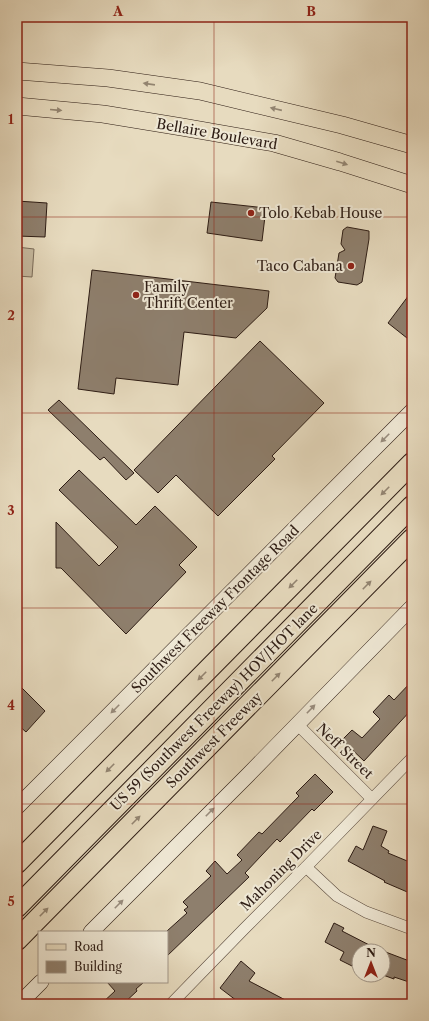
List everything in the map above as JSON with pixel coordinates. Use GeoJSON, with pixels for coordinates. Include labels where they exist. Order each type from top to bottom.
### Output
{"type":"FeatureCollection","features":[{"type":"Feature","properties":{"kind":"highway"},"geometry":{"type":"LineString","coordinates":[[17,863],[412,463]]}},
{"type":"Feature","properties":{"kind":"highway","name":"US 59 (Southwest Freeway) HOV/HOT lane"},"geometry":{"type":"LineString","coordinates":[[17,907],[412,506]]}},
{"type":"Feature","properties":{"kind":"highway","name":"Southwest Freeway"},"geometry":{"type":"LineString","coordinates":[[17,940],[412,539]]}},
{"type":"Feature","properties":{"kind":"main road"},"geometry":{"type":"LineString","coordinates":[[17,71],[108,78],[200,91],[334,123],[412,145]]}},
{"type":"Feature","properties":{"kind":"main road","name":"Bellaire Boulevard"},"geometry":{"type":"LineString","coordinates":[[17,106],[103,114],[182,126],[274,144],[340,162],[412,185]]}},
{"type":"Feature","properties":{"kind":"main road","name":"Southwest Freeway Frontage Road"},"geometry":{"type":"LineString","coordinates":[[17,807],[412,411]]}},
{"type":"Feature","properties":{"kind":"main road"},"geometry":{"type":"LineString","coordinates":[[92,931],[412,607]]}},
{"type":"Feature","properties":{"kind":"main road"},"geometry":{"type":"LineString","coordinates":[[19,1004],[40,983]]}},
{"type":"Feature","properties":{"kind":"street","name":"Neff Street"},"geometry":{"type":"LineString","coordinates":[[297,724],[372,798]]}},
{"type":"Feature","properties":{"kind":"street","name":"Mahoning Drive"},"geometry":{"type":"LineString","coordinates":[[176,1002],[412,758]]}},
{"type":"Feature","properties":{"kind":"street"},"geometry":{"type":"LineString","coordinates":[[306,867],[337,896],[366,912],[412,929]]}},
{"type":"Feature","properties":{"kind":"shaded area"},"geometry":{"type":"Polygon","coordinates":[[[17,247],[34,249],[32,277],[17,276],[17,247]]]}},
{"type":"Feature","properties":{"kind":"building"},"geometry":{"type":"Polygon","coordinates":[[[17,201],[47,203],[45,237],[17,236],[17,201]]]}},
{"type":"Feature","properties":{"kind":"building"},"geometry":{"type":"Polygon","coordinates":[[[211,202],[266,208],[262,241],[207,233],[211,202]]]}},
{"type":"Feature","properties":{"kind":"building","name":"Taco Cabana"},"geometry":{"type":"Polygon","coordinates":[[[347,227],[369,231],[362,282],[357,285],[338,282],[335,278],[339,253],[345,250],[341,244],[343,230],[347,227]]]}},
{"type":"Feature","properties":{"kind":"building"},"geometry":{"type":"Polygon","coordinates":[[[92,270],[269,291],[267,308],[236,338],[184,332],[178,385],[116,378],[114,394],[78,389],[92,270]]]}},
{"type":"Feature","properties":{"kind":"building"},"geometry":{"type":"Polygon","coordinates":[[[412,291],[412,342],[388,323],[412,291]]]}},
{"type":"Feature","properties":{"kind":"building"},"geometry":{"type":"Polygon","coordinates":[[[260,341],[324,403],[272,456],[275,459],[218,516],[176,475],[158,493],[134,470],[260,341]]]}},
{"type":"Feature","properties":{"kind":"building"},"geometry":{"type":"Polygon","coordinates":[[[59,400],[134,473],[126,480],[104,457],[100,460],[48,410],[59,400]]]}},
{"type":"Feature","properties":{"kind":"building"},"geometry":{"type":"Polygon","coordinates":[[[79,470],[136,525],[155,506],[197,547],[179,565],[186,572],[126,634],[61,568],[56,568],[56,522],[99,566],[118,547],[59,490],[79,470]]]}},
{"type":"Feature","properties":{"kind":"building"},"geometry":{"type":"Polygon","coordinates":[[[412,681],[412,709],[364,761],[342,740],[352,730],[362,738],[380,719],[373,712],[389,695],[394,700],[412,681]]]}},
{"type":"Feature","properties":{"kind":"building"},"geometry":{"type":"Polygon","coordinates":[[[17,683],[45,711],[26,732],[17,724],[17,683]]]}},
{"type":"Feature","properties":{"kind":"building"},"geometry":{"type":"Polygon","coordinates":[[[315,774],[333,792],[314,811],[312,809],[280,842],[277,839],[245,873],[249,877],[168,955],[167,931],[187,913],[184,910],[188,907],[183,902],[211,876],[206,871],[215,861],[227,874],[242,860],[237,855],[259,832],[262,834],[299,796],[296,793],[315,774]]]}},
{"type":"Feature","properties":{"kind":"building"},"geometry":{"type":"Polygon","coordinates":[[[373,826],[387,831],[381,846],[389,851],[388,853],[412,863],[412,894],[384,882],[385,881],[348,861],[356,846],[363,850],[373,826]]]}},
{"type":"Feature","properties":{"kind":"building"},"geometry":{"type":"Polygon","coordinates":[[[334,923],[344,928],[342,931],[365,943],[351,943],[351,966],[340,960],[344,952],[325,942],[334,923]]]}},
{"type":"Feature","properties":{"kind":"building"},"geometry":{"type":"Polygon","coordinates":[[[391,954],[412,962],[412,983],[394,977],[394,979],[391,978],[391,954]]]}},
{"type":"Feature","properties":{"kind":"building"},"geometry":{"type":"Polygon","coordinates":[[[241,961],[255,973],[249,981],[293,1004],[241,1004],[220,988],[241,961]]]}},
{"type":"Feature","properties":{"kind":"building"},"geometry":{"type":"Polygon","coordinates":[[[108,983],[143,983],[136,989],[137,991],[123,1004],[101,1004],[115,991],[108,983]]]}},
{"type":"Feature","properties":{"kind":"place","name":"Tolo Kebab House"},"geometry":{"type":"Point","coordinates":[251,213]}},
{"type":"Feature","properties":{"kind":"place","name":"Taco Cabana"},"geometry":{"type":"Point","coordinates":[351,266]}},
{"type":"Feature","properties":{"kind":"place","name":"Family Thrift Center"},"geometry":{"type":"Point","coordinates":[136,295]}}]}
